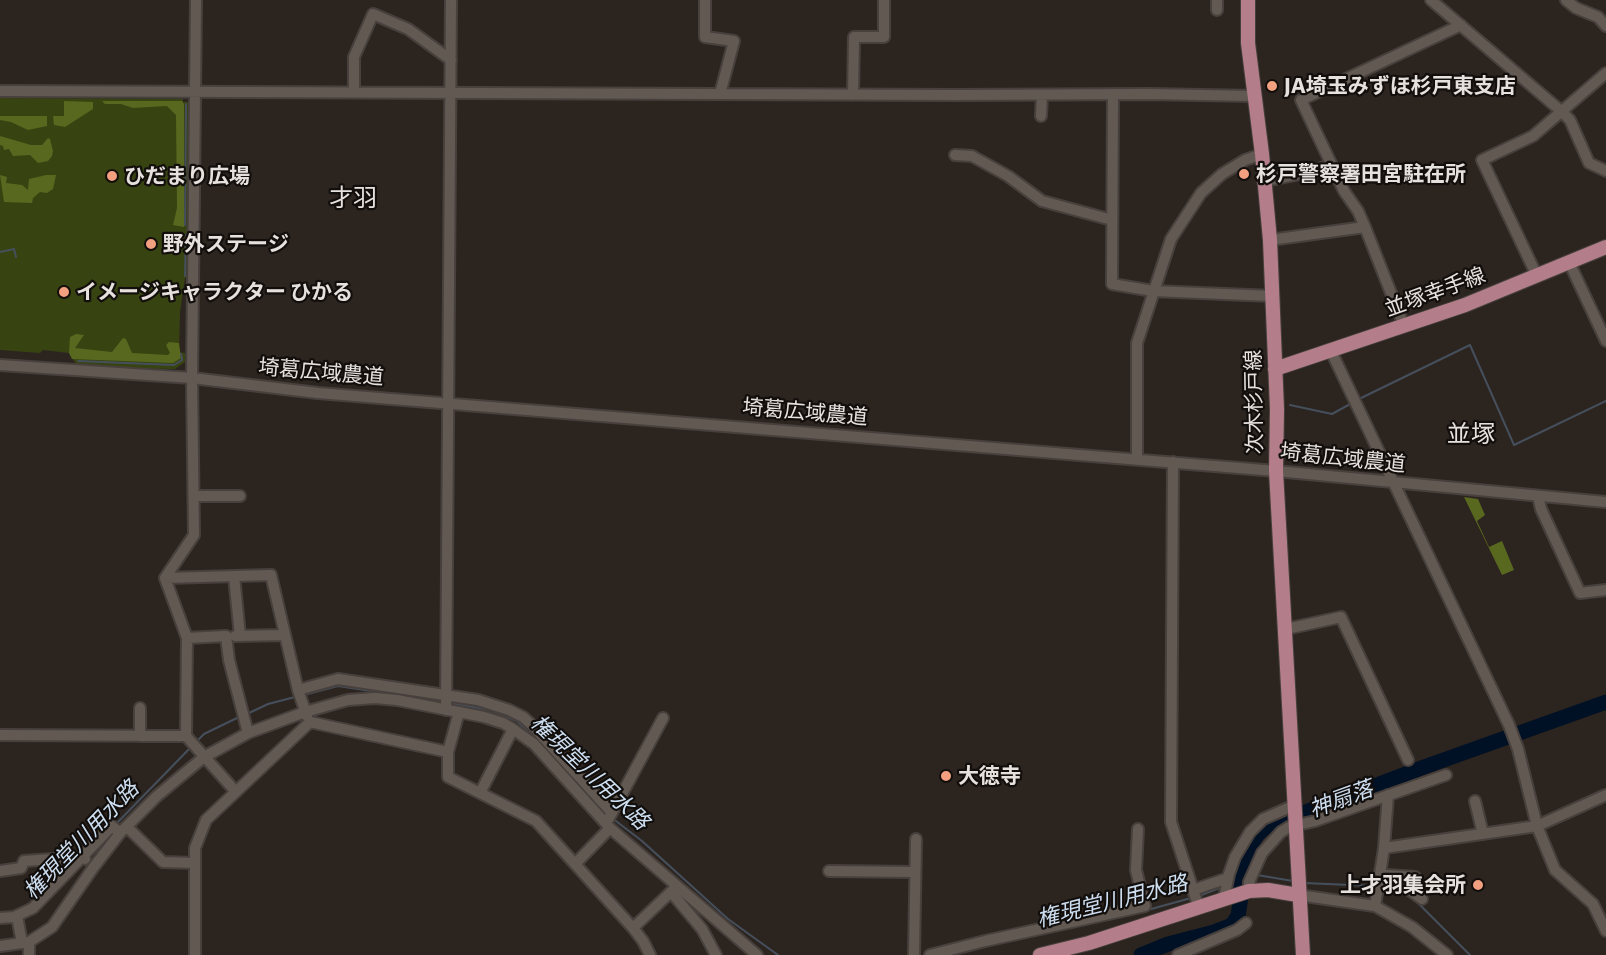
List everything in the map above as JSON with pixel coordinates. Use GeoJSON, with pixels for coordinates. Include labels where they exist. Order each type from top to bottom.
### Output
{"type":"FeatureCollection","features":[{"type":"Feature","properties":{"kind":"main road","name":"次木杉戸線"},"geometry":{"type":"LineString","coordinates":[[1248,0],[1248,43],[1270,240],[1276,471],[1296,825]]}},
{"type":"Feature","properties":{"kind":"main road","name":"並塚幸手線"},"geometry":{"type":"LineString","coordinates":[[1275,369],[1465,305],[1606,247]]}},
{"type":"Feature","properties":{"kind":"main road"},"geometry":{"type":"LineString","coordinates":[[1296,825],[1303,955]]}},
{"type":"Feature","properties":{"kind":"main road"},"geometry":{"type":"LineString","coordinates":[[1040,955],[1089,943],[1249,891],[1268,890],[1298,895]]}},
{"type":"Feature","properties":{"kind":"street"},"geometry":{"type":"LineString","coordinates":[[165,578],[194,536],[192,378],[196,0]]}},
{"type":"Feature","properties":{"kind":"street"},"geometry":{"type":"LineString","coordinates":[[446,710],[451,0]]}},
{"type":"Feature","properties":{"kind":"street"},"geometry":{"type":"LineString","coordinates":[[705,0],[705,37],[734,41],[720,94]]}},
{"type":"Feature","properties":{"kind":"street"},"geometry":{"type":"LineString","coordinates":[[853,94],[854,37],[884,37],[884,0]]}},
{"type":"Feature","properties":{"kind":"street"},"geometry":{"type":"LineString","coordinates":[[1431,0],[1562,111],[1570,120],[1589,163],[1606,171]]}},
{"type":"Feature","properties":{"kind":"street"},"geometry":{"type":"LineString","coordinates":[[1566,0],[1576,8],[1598,17],[1606,26]]}},
{"type":"Feature","properties":{"kind":"street"},"geometry":{"type":"LineString","coordinates":[[354,92],[354,57],[374,14],[408,29],[451,60]]}},
{"type":"Feature","properties":{"kind":"street"},"geometry":{"type":"LineString","coordinates":[[1404,326],[1358,211],[1330,165],[1301,100],[1461,25]]}},
{"type":"Feature","properties":{"kind":"street"},"geometry":{"type":"LineString","coordinates":[[1536,276],[1482,160],[1533,136],[1606,73]]}},
{"type":"Feature","properties":{"kind":"street"},"geometry":{"type":"LineString","coordinates":[[0,91],[1254,96]]}},
{"type":"Feature","properties":{"kind":"street"},"geometry":{"type":"LineString","coordinates":[[1041,116],[1042,94]]}},
{"type":"Feature","properties":{"kind":"street"},"geometry":{"type":"LineString","coordinates":[[1113,94],[1112,284],[1153,291],[1272,296]]}},
{"type":"Feature","properties":{"kind":"street"},"geometry":{"type":"LineString","coordinates":[[1137,459],[1137,343],[1172,239],[1201,193],[1222,174],[1245,160],[1262,154]]}},
{"type":"Feature","properties":{"kind":"street"},"geometry":{"type":"LineString","coordinates":[[955,155],[972,156],[1008,176],[1042,201],[1112,220]]}},
{"type":"Feature","properties":{"kind":"street"},"geometry":{"type":"LineString","coordinates":[[1265,180],[1310,172],[1330,165]]}},
{"type":"Feature","properties":{"kind":"street"},"geometry":{"type":"LineString","coordinates":[[1270,240],[1365,227]]}},
{"type":"Feature","properties":{"kind":"street"},"geometry":{"type":"LineString","coordinates":[[1569,262],[1606,341]]}},
{"type":"Feature","properties":{"kind":"street"},"geometry":{"type":"LineString","coordinates":[[1331,351],[1509,725],[1518,749],[1537,826],[1555,870],[1593,904],[1606,931]]}},
{"type":"Feature","properties":{"kind":"street","name":"埼葛広域農道"},"geometry":{"type":"LineString","coordinates":[[0,365],[192,378],[318,393],[1173,462],[1606,502]]}},
{"type":"Feature","properties":{"kind":"street"},"geometry":{"type":"LineString","coordinates":[[1173,462],[1171,822],[1198,908]]}},
{"type":"Feature","properties":{"kind":"street"},"geometry":{"type":"LineString","coordinates":[[194,496],[240,496]]}},
{"type":"Feature","properties":{"kind":"street"},"geometry":{"type":"LineString","coordinates":[[1538,496],[1541,509],[1580,593],[1606,590]]}},
{"type":"Feature","properties":{"kind":"street"},"geometry":{"type":"LineString","coordinates":[[165,578],[271,575],[298,690],[308,717]]}},
{"type":"Feature","properties":{"kind":"street"},"geometry":{"type":"LineString","coordinates":[[234,576],[240,636]]}},
{"type":"Feature","properties":{"kind":"street"},"geometry":{"type":"LineString","coordinates":[[165,578],[188,638],[186,736],[236,792]]}},
{"type":"Feature","properties":{"kind":"street"},"geometry":{"type":"LineString","coordinates":[[1286,629],[1341,617],[1408,760]]}},
{"type":"Feature","properties":{"kind":"street"},"geometry":{"type":"LineString","coordinates":[[188,638],[285,635]]}},
{"type":"Feature","properties":{"kind":"street"},"geometry":{"type":"LineString","coordinates":[[226,636],[229,660],[248,733]]}},
{"type":"Feature","properties":{"kind":"street"},"geometry":{"type":"LineString","coordinates":[[298,690],[338,679],[478,700],[509,710],[523,717],[533,726],[612,813]]}},
{"type":"Feature","properties":{"kind":"street"},"geometry":{"type":"LineString","coordinates":[[0,946],[26,943],[52,927],[93,868],[124,830],[157,796],[204,757],[248,733],[308,717],[348,700],[375,698],[459,712],[503,723],[513,729],[534,744],[608,826],[674,889],[757,955]]}},
{"type":"Feature","properties":{"kind":"street"},"geometry":{"type":"LineString","coordinates":[[140,708],[140,736]]}},
{"type":"Feature","properties":{"kind":"street"},"geometry":{"type":"LineString","coordinates":[[503,723],[509,710]]}},
{"type":"Feature","properties":{"kind":"street"},"geometry":{"type":"LineString","coordinates":[[459,712],[448,752],[448,777],[536,821],[633,928],[644,941],[650,955]]}},
{"type":"Feature","properties":{"kind":"street"},"geometry":{"type":"LineString","coordinates":[[308,717],[448,752]]}},
{"type":"Feature","properties":{"kind":"street"},"geometry":{"type":"LineString","coordinates":[[195,955],[195,848],[206,820],[308,717]]}},
{"type":"Feature","properties":{"kind":"street"},"geometry":{"type":"LineString","coordinates":[[575,864],[608,826],[612,813],[663,718]]}},
{"type":"Feature","properties":{"kind":"street"},"geometry":{"type":"LineString","coordinates":[[480,793],[513,729]]}},
{"type":"Feature","properties":{"kind":"street"},"geometry":{"type":"LineString","coordinates":[[0,735],[186,736]]}},
{"type":"Feature","properties":{"kind":"street"},"geometry":{"type":"LineString","coordinates":[[1249,891],[1248,882],[1267,846],[1281,832],[1446,775]]}},
{"type":"Feature","properties":{"kind":"street"},"geometry":{"type":"LineString","coordinates":[[1375,906],[1384,848],[1388,795]]}},
{"type":"Feature","properties":{"kind":"street"},"geometry":{"type":"LineString","coordinates":[[1384,848],[1537,826],[1606,795]]}},
{"type":"Feature","properties":{"kind":"street"},"geometry":{"type":"LineString","coordinates":[[1475,801],[1483,834]]}},
{"type":"Feature","properties":{"kind":"street"},"geometry":{"type":"LineString","coordinates":[[1224,898],[1235,857],[1257,825],[1270,814],[1295,805]]}},
{"type":"Feature","properties":{"kind":"street"},"geometry":{"type":"LineString","coordinates":[[0,918],[17,916],[33,908],[112,826],[124,830],[163,862],[195,863]]}},
{"type":"Feature","properties":{"kind":"street"},"geometry":{"type":"LineString","coordinates":[[930,955],[985,940],[1145,906],[1136,870],[1138,829]]}},
{"type":"Feature","properties":{"kind":"street"},"geometry":{"type":"LineString","coordinates":[[914,955],[916,839]]}},
{"type":"Feature","properties":{"kind":"street"},"geometry":{"type":"LineString","coordinates":[[0,871],[21,868],[24,861],[82,857],[93,868]]}},
{"type":"Feature","properties":{"kind":"street"},"geometry":{"type":"LineString","coordinates":[[829,871],[915,872]]}},
{"type":"Feature","properties":{"kind":"street"},"geometry":{"type":"LineString","coordinates":[[1379,878],[1386,876],[1415,877]]}},
{"type":"Feature","properties":{"kind":"street"},"geometry":{"type":"LineString","coordinates":[[1193,890],[1228,878]]}},
{"type":"Feature","properties":{"kind":"street"},"geometry":{"type":"LineString","coordinates":[[1379,878],[1408,889],[1422,900]]}},
{"type":"Feature","properties":{"kind":"street"},"geometry":{"type":"LineString","coordinates":[[633,928],[674,889]]}},
{"type":"Feature","properties":{"kind":"street"},"geometry":{"type":"LineString","coordinates":[[674,889],[702,929],[716,955]]}},
{"type":"Feature","properties":{"kind":"street"},"geometry":{"type":"LineString","coordinates":[[1298,895],[1375,906],[1412,927],[1447,955]]}},
{"type":"Feature","properties":{"kind":"street"},"geometry":{"type":"LineString","coordinates":[[17,916],[29,955]]}},
{"type":"Feature","properties":{"kind":"street"},"geometry":{"type":"LineString","coordinates":[[1178,955],[1237,930],[1246,923]]}},
{"type":"Feature","properties":{"kind":"street"},"geometry":{"type":"LineString","coordinates":[[1207,944],[1211,955]]}},
{"type":"Feature","properties":{"kind":"green space"},"geometry":{"type":"Polygon","coordinates":[[[0,98],[183,99],[183,102],[189,102],[188,278],[185,278],[180,312],[179,352],[185,353],[185,362],[175,369],[117,368],[76,364],[69,353],[43,350],[40,353],[0,350],[0,98]]]}},
{"type":"Feature","properties":{"kind":"green space"},"geometry":{"type":"Polygon","coordinates":[[[64,101],[93,102],[93,109],[65,127],[54,125],[53,116],[64,116],[64,101]]]}},
{"type":"Feature","properties":{"kind":"green space"},"geometry":{"type":"Polygon","coordinates":[[[102,101],[182,101],[184,104],[184,227],[173,225],[177,208],[176,115],[167,106],[133,108],[121,104],[105,104],[102,101]]]}},
{"type":"Feature","properties":{"kind":"green space"},"geometry":{"type":"Polygon","coordinates":[[[0,116],[47,116],[47,126],[28,130],[11,122],[0,120],[0,116]]]}},
{"type":"Feature","properties":{"kind":"green space"},"geometry":{"type":"Polygon","coordinates":[[[0,136],[31,145],[42,145],[48,138],[53,151],[52,156],[48,161],[38,163],[30,155],[13,156],[9,149],[4,150],[0,145],[0,136]]]}},
{"type":"Feature","properties":{"kind":"green space"},"geometry":{"type":"Polygon","coordinates":[[[0,175],[7,177],[6,183],[22,185],[28,190],[29,179],[56,175],[53,189],[47,193],[40,192],[33,198],[32,203],[4,202],[0,175]]]}},
{"type":"Feature","properties":{"kind":"green space"},"geometry":{"type":"Polygon","coordinates":[[[76,334],[84,335],[75,348],[112,352],[123,338],[126,339],[132,353],[168,355],[170,353],[166,345],[169,342],[179,343],[181,358],[173,363],[72,359],[69,353],[70,337],[76,334]]]}},
{"type":"Feature","properties":{"kind":"green space"},"geometry":{"type":"Polygon","coordinates":[[[1464,497],[1478,499],[1485,515],[1477,521],[1489,547],[1502,541],[1514,570],[1502,575],[1464,497]]]}},
{"type":"Feature","properties":{"kind":"waterway"},"geometry":{"type":"LineString","coordinates":[[185,225],[186,104]]}},
{"type":"Feature","properties":{"kind":"waterway"},"geometry":{"type":"LineString","coordinates":[[185,276],[186,235]]}},
{"type":"Feature","properties":{"kind":"waterway"},"geometry":{"type":"LineString","coordinates":[[0,252],[14,249],[16,257]]}},
{"type":"Feature","properties":{"kind":"waterway"},"geometry":{"type":"LineString","coordinates":[[1357,400],[1470,345],[1514,445],[1606,401]]}},
{"type":"Feature","properties":{"kind":"waterway"},"geometry":{"type":"LineString","coordinates":[[78,361],[174,365],[182,360],[181,354]]}},
{"type":"Feature","properties":{"kind":"waterway"},"geometry":{"type":"LineString","coordinates":[[1290,405],[1332,414],[1352,403]]}},
{"type":"Feature","properties":{"kind":"waterway","name":"権現堂川用水路"},"geometry":{"type":"LineString","coordinates":[[304,695],[338,686],[443,702]]}},
{"type":"Feature","properties":{"kind":"waterway","name":"権現堂川用水路"},"geometry":{"type":"LineString","coordinates":[[247,714],[268,704],[295,697]]}},
{"type":"Feature","properties":{"kind":"waterway","name":"神扇落"},"geometry":{"type":"LineString","coordinates":[[1141,955],[1168,944],[1232,925],[1238,916],[1241,897],[1239,881],[1254,841],[1266,827],[1606,702]]}},
{"type":"Feature","properties":{"kind":"waterway","name":"権現堂川用水路"},"geometry":{"type":"LineString","coordinates":[[449,703],[490,710],[517,721],[535,738]]}},
{"type":"Feature","properties":{"kind":"waterway","name":"権現堂川用水路"},"geometry":{"type":"LineString","coordinates":[[195,743],[204,734],[239,717]]}},
{"type":"Feature","properties":{"kind":"waterway","name":"権現堂川用水路"},"geometry":{"type":"LineString","coordinates":[[539,742],[560,765]]}},
{"type":"Feature","properties":{"kind":"waterway","name":"権現堂川用水路"},"geometry":{"type":"LineString","coordinates":[[116,824],[191,747]]}},
{"type":"Feature","properties":{"kind":"waterway","name":"権現堂川用水路"},"geometry":{"type":"LineString","coordinates":[[588,795],[597,804]]}},
{"type":"Feature","properties":{"kind":"waterway","name":"権現堂川用水路"},"geometry":{"type":"LineString","coordinates":[[612,818],[642,841],[728,919],[778,955]]}},
{"type":"Feature","properties":{"kind":"waterway","name":"権現堂川用水路"},"geometry":{"type":"LineString","coordinates":[[1257,875],[1293,881]]}},
{"type":"Feature","properties":{"kind":"waterway","name":"権現堂川用水路"},"geometry":{"type":"LineString","coordinates":[[1230,884],[1247,876]]}},
{"type":"Feature","properties":{"kind":"waterway","name":"権現堂川用水路"},"geometry":{"type":"LineString","coordinates":[[1304,883],[1374,886]]}},
{"type":"Feature","properties":{"kind":"waterway","name":"権現堂川用水路"},"geometry":{"type":"LineString","coordinates":[[1199,896],[1222,887]]}},
{"type":"Feature","properties":{"kind":"waterway","name":"権現堂川用水路"},"geometry":{"type":"LineString","coordinates":[[1405,893],[1470,955]]}},
{"type":"Feature","properties":{"kind":"waterway","name":"権現堂川用水路"},"geometry":{"type":"LineString","coordinates":[[1144,911],[1191,898]]}},
{"type":"Feature","properties":{"kind":"waterway","name":"権現堂川用水路"},"geometry":{"type":"LineString","coordinates":[[1045,933],[1130,915]]}},
{"type":"Feature","properties":{"kind":"place","name":"JA埼玉みずほ杉戸東支店"},"geometry":{"type":"Point","coordinates":[1272,86]}},
{"type":"Feature","properties":{"kind":"place","name":"杉戸警察署田宮駐在所"},"geometry":{"type":"Point","coordinates":[1244,174]}},
{"type":"Feature","properties":{"kind":"place","name":"ひだまり広場"},"geometry":{"type":"Point","coordinates":[112,176]}},
{"type":"Feature","properties":{"kind":"place","name":"野外ステージ"},"geometry":{"type":"Point","coordinates":[151,244]}},
{"type":"Feature","properties":{"kind":"place","name":"イメージキャラクター ひかる"},"geometry":{"type":"Point","coordinates":[64,292]}},
{"type":"Feature","properties":{"kind":"place","name":"大徳寺"},"geometry":{"type":"Point","coordinates":[946,776]}},
{"type":"Feature","properties":{"kind":"place","name":"上才羽集会所"},"geometry":{"type":"Point","coordinates":[1478,885]}},
{"type":"Feature","properties":{"kind":"district","name":"才羽"},"geometry":{"type":"Point","coordinates":[353,198]}},
{"type":"Feature","properties":{"kind":"district","name":"並塚"},"geometry":{"type":"Point","coordinates":[1471,434]}}]}
